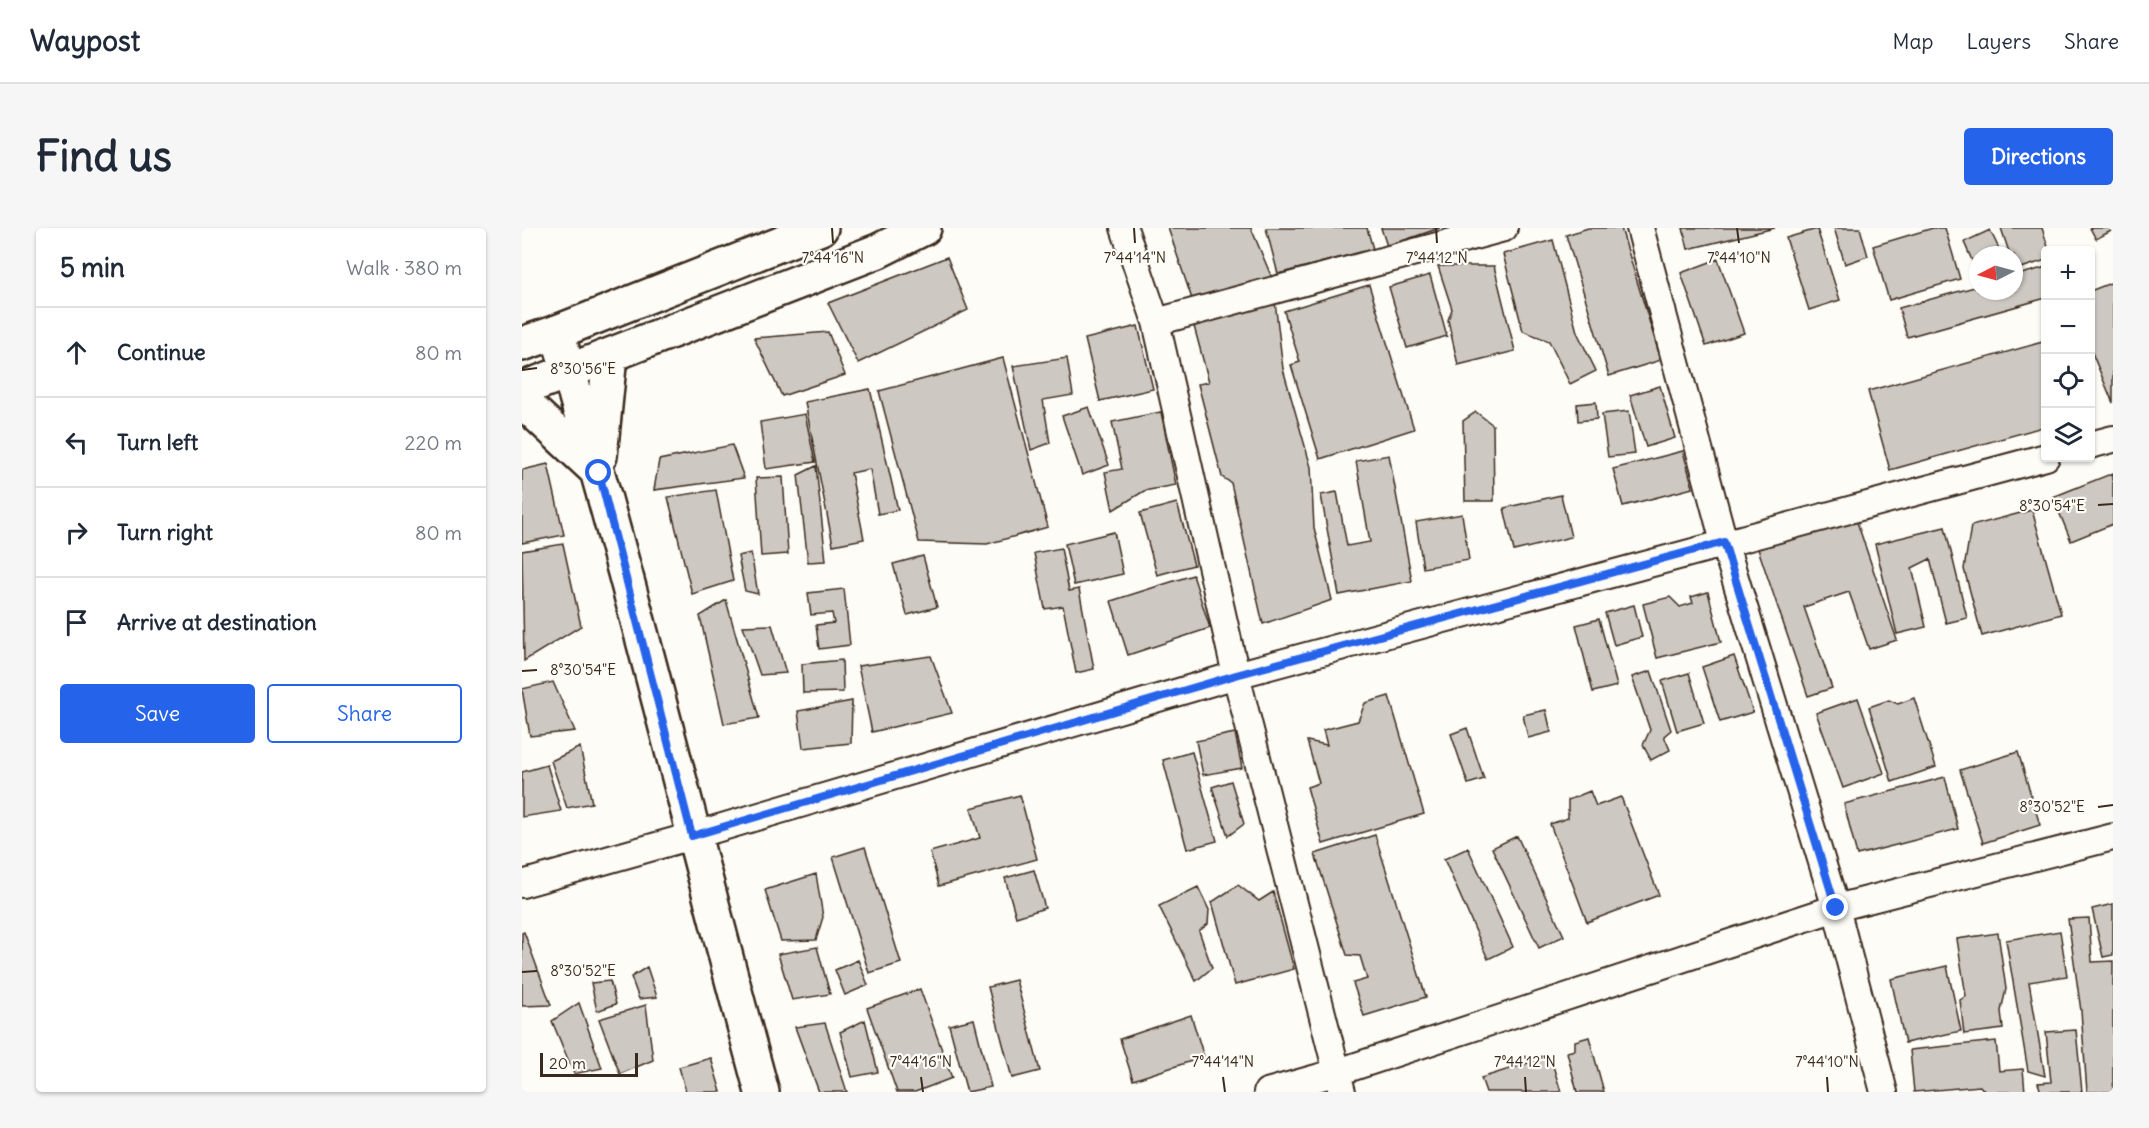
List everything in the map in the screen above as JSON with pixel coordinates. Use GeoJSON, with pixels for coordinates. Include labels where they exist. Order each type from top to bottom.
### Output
{"type":"FeatureCollection","features":[{"type":"Feature","properties":{"kind":"main road"},"geometry":{"type":"LineString","coordinates":[[522,344],[821,228]]}},
{"type":"Feature","properties":{"kind":"main road"},"geometry":{"type":"LineString","coordinates":[[522,390],[867,255],[924,228]]}},
{"type":"Feature","properties":{"kind":"main road"},"geometry":{"type":"LineString","coordinates":[[557,332],[599,473],[692,836],[762,1092]]}},
{"type":"Feature","properties":{"kind":"main road"},"geometry":{"type":"LineString","coordinates":[[599,473],[610,356]]}},
{"type":"Feature","properties":{"kind":"main road"},"geometry":{"type":"LineString","coordinates":[[522,401],[599,473]]}},
{"type":"Feature","properties":{"kind":"street"},"geometry":{"type":"LineString","coordinates":[[1124,228],[1156,322],[1236,675],[1340,1082]]}},
{"type":"Feature","properties":{"kind":"street"},"geometry":{"type":"LineString","coordinates":[[1156,322],[1504,228]]}},
{"type":"Feature","properties":{"kind":"street"},"geometry":{"type":"LineString","coordinates":[[1640,228],[1724,542],[1836,908],[1884,1092]]}},
{"type":"Feature","properties":{"kind":"street"},"geometry":{"type":"LineString","coordinates":[[2095,444],[2113,439]]}},
{"type":"Feature","properties":{"kind":"street"},"geometry":{"type":"LineString","coordinates":[[522,884],[1236,675],[2041,458]]}},
{"type":"Feature","properties":{"kind":"street"},"geometry":{"type":"LineString","coordinates":[[1267,1092],[1340,1082],[1836,908],[2113,837]]}},
{"type":"Feature","properties":{"kind":"building"},"geometry":{"type":"Polygon","coordinates":[[[1168,228],[1251,228],[1272,278],[1194,305],[1168,228]]]}},
{"type":"Feature","properties":{"kind":"building"},"geometry":{"type":"Polygon","coordinates":[[[1266,228],[1367,228],[1373,249],[1278,274],[1266,228]]]}},
{"type":"Feature","properties":{"kind":"building"},"geometry":{"type":"Polygon","coordinates":[[[1381,228],[1440,228],[1387,246],[1381,228]]]}},
{"type":"Feature","properties":{"kind":"building"},"geometry":{"type":"Polygon","coordinates":[[[1588,228],[1621,228],[1661,360],[1609,376],[1566,235],[1588,228]]]}},
{"type":"Feature","properties":{"kind":"building"},"geometry":{"type":"Polygon","coordinates":[[[1683,228],[1775,228],[1688,249],[1683,228]]]}},
{"type":"Feature","properties":{"kind":"building"},"geometry":{"type":"Polygon","coordinates":[[[1834,228],[1860,228],[1868,256],[1845,264],[1834,228]]]}},
{"type":"Feature","properties":{"kind":"building"},"geometry":{"type":"Polygon","coordinates":[[[1933,228],[1945,228],[1960,279],[1889,300],[1873,246],[1933,228]]]}},
{"type":"Feature","properties":{"kind":"building"},"geometry":{"type":"Polygon","coordinates":[[[2001,228],[2042,228],[2048,246],[2041,246],[2041,262],[2023,267],[2023,246],[2007,246],[2001,228]]]}},
{"type":"Feature","properties":{"kind":"building"},"geometry":{"type":"Polygon","coordinates":[[[2090,228],[2113,228],[2113,230],[2096,239],[2090,228]]]}},
{"type":"Feature","properties":{"kind":"building"},"geometry":{"type":"Polygon","coordinates":[[[1817,229],[1840,300],[1809,310],[1786,238],[1817,229]]]}},
{"type":"Feature","properties":{"kind":"building"},"geometry":{"type":"Polygon","coordinates":[[[1990,230],[1998,246],[1969,246],[1969,254],[1964,242],[1990,230]]]}},
{"type":"Feature","properties":{"kind":"building"},"geometry":{"type":"Polygon","coordinates":[[[1553,240],[1577,332],[1596,371],[1570,384],[1549,341],[1523,331],[1503,254],[1553,240]]]}},
{"type":"Feature","properties":{"kind":"building"},"geometry":{"type":"Polygon","coordinates":[[[947,257],[968,310],[858,363],[828,303],[947,257]]]}},
{"type":"Feature","properties":{"kind":"building"},"geometry":{"type":"Polygon","coordinates":[[[1718,259],[1744,333],[1706,346],[1681,273],[1718,259]]]}},
{"type":"Feature","properties":{"kind":"building"},"geometry":{"type":"Polygon","coordinates":[[[1438,266],[1494,266],[1515,351],[1458,365],[1448,320],[1452,309],[1438,266]]]}},
{"type":"Feature","properties":{"kind":"building"},"geometry":{"type":"Polygon","coordinates":[[[2041,268],[2041,299],[1907,337],[1899,308],[1969,289],[1969,300],[2023,300],[2023,273],[2041,268]]]}},
{"type":"Feature","properties":{"kind":"building"},"geometry":{"type":"Polygon","coordinates":[[[1430,275],[1447,336],[1407,348],[1389,287],[1430,275]]]}},
{"type":"Feature","properties":{"kind":"building"},"geometry":{"type":"Polygon","coordinates":[[[2113,282],[2113,403],[2095,360],[2095,289],[2113,282]]]}},
{"type":"Feature","properties":{"kind":"building"},"geometry":{"type":"Polygon","coordinates":[[[1369,285],[1414,429],[1320,459],[1291,365],[1300,362],[1284,311],[1369,285]]]}},
{"type":"Feature","properties":{"kind":"building"},"geometry":{"type":"Polygon","coordinates":[[[1274,293],[1283,369],[1311,467],[1314,528],[1332,600],[1263,624],[1231,483],[1222,477],[1198,384],[1209,382],[1191,315],[1274,293]]]}},
{"type":"Feature","properties":{"kind":"building"},"geometry":{"type":"Polygon","coordinates":[[[1138,326],[1153,389],[1100,401],[1085,339],[1138,326]]]}},
{"type":"Feature","properties":{"kind":"building"},"geometry":{"type":"Polygon","coordinates":[[[828,332],[845,375],[782,396],[754,338],[828,332]]]}},
{"type":"Feature","properties":{"kind":"building"},"geometry":{"type":"Polygon","coordinates":[[[2041,342],[2041,427],[1890,470],[1868,391],[2041,342]]]}},
{"type":"Feature","properties":{"kind":"building"},"geometry":{"type":"Polygon","coordinates":[[[1003,358],[1048,527],[987,544],[919,542],[879,391],[1003,358]]]}},
{"type":"Feature","properties":{"kind":"building"},"geometry":{"type":"Polygon","coordinates":[[[1067,358],[1073,395],[1043,400],[1050,443],[1031,450],[1013,366],[1067,358]]]}},
{"type":"Feature","properties":{"kind":"building"},"geometry":{"type":"Polygon","coordinates":[[[1660,386],[1675,438],[1646,447],[1630,395],[1660,386]]]}},
{"type":"Feature","properties":{"kind":"building"},"geometry":{"type":"Polygon","coordinates":[[[870,389],[898,510],[878,514],[870,469],[851,473],[864,539],[833,545],[805,402],[870,389]]]}},
{"type":"Feature","properties":{"kind":"building"},"geometry":{"type":"Polygon","coordinates":[[[1596,402],[1597,419],[1578,421],[1577,404],[1596,402]]]}},
{"type":"Feature","properties":{"kind":"building"},"geometry":{"type":"Polygon","coordinates":[[[1089,407],[1109,465],[1082,475],[1062,416],[1089,407]]]}},
{"type":"Feature","properties":{"kind":"building"},"geometry":{"type":"Polygon","coordinates":[[[1629,411],[1635,454],[1608,457],[1602,414],[1629,411]]]}},
{"type":"Feature","properties":{"kind":"building"},"geometry":{"type":"Polygon","coordinates":[[[1161,412],[1176,485],[1144,491],[1113,510],[1105,472],[1122,469],[1112,422],[1161,412]]]}},
{"type":"Feature","properties":{"kind":"building"},"geometry":{"type":"Polygon","coordinates":[[[1476,412],[1493,425],[1494,501],[1465,501],[1463,421],[1476,412]]]}},
{"type":"Feature","properties":{"kind":"building"},"geometry":{"type":"Polygon","coordinates":[[[805,414],[815,462],[766,469],[760,422],[805,414]]]}},
{"type":"Feature","properties":{"kind":"building"},"geometry":{"type":"Polygon","coordinates":[[[732,445],[744,478],[654,490],[659,460],[732,445]]]}},
{"type":"Feature","properties":{"kind":"building"},"geometry":{"type":"Polygon","coordinates":[[[1683,451],[1693,488],[1623,506],[1613,469],[1683,451]]]}},
{"type":"Feature","properties":{"kind":"building"},"geometry":{"type":"Polygon","coordinates":[[[1389,455],[1412,581],[1339,595],[1321,495],[1337,492],[1347,546],[1370,542],[1356,461],[1389,455]]]}},
{"type":"Feature","properties":{"kind":"building"},"geometry":{"type":"Polygon","coordinates":[[[548,464],[564,535],[522,543],[522,470],[548,464]]]}},
{"type":"Feature","properties":{"kind":"building"},"geometry":{"type":"Polygon","coordinates":[[[816,466],[826,561],[808,562],[798,475],[816,466]]]}},
{"type":"Feature","properties":{"kind":"building"},"geometry":{"type":"Polygon","coordinates":[[[2113,473],[2113,524],[2071,541],[2053,497],[2113,473]]]}},
{"type":"Feature","properties":{"kind":"building"},"geometry":{"type":"Polygon","coordinates":[[[783,477],[788,554],[761,556],[756,478],[783,477]]]}},
{"type":"Feature","properties":{"kind":"building"},"geometry":{"type":"Polygon","coordinates":[[[716,490],[733,581],[692,594],[668,497],[716,490]]]}},
{"type":"Feature","properties":{"kind":"building"},"geometry":{"type":"Polygon","coordinates":[[[1561,495],[1571,537],[1514,551],[1504,508],[1561,495]]]}},
{"type":"Feature","properties":{"kind":"building"},"geometry":{"type":"Polygon","coordinates":[[[1177,503],[1194,565],[1157,575],[1140,513],[1177,503]]]}},
{"type":"Feature","properties":{"kind":"building"},"geometry":{"type":"Polygon","coordinates":[[[2032,510],[2061,614],[1982,636],[1964,569],[1971,526],[2032,510]]]}},
{"type":"Feature","properties":{"kind":"building"},"geometry":{"type":"Polygon","coordinates":[[[1854,513],[1897,640],[1869,649],[1849,592],[1804,607],[1832,688],[1808,696],[1757,546],[1854,513]]]}},
{"type":"Feature","properties":{"kind":"building"},"geometry":{"type":"Polygon","coordinates":[[[1462,514],[1469,560],[1423,568],[1416,522],[1462,514]]]}},
{"type":"Feature","properties":{"kind":"building"},"geometry":{"type":"Polygon","coordinates":[[[1945,527],[1967,618],[1946,623],[1930,559],[1912,568],[1926,627],[1897,634],[1875,544],[1945,527]]]}},
{"type":"Feature","properties":{"kind":"building"},"geometry":{"type":"Polygon","coordinates":[[[1114,532],[1123,574],[1074,585],[1065,544],[1114,532]]]}},
{"type":"Feature","properties":{"kind":"building"},"geometry":{"type":"Polygon","coordinates":[[[563,544],[581,626],[524,661],[522,551],[563,544]]]}},
{"type":"Feature","properties":{"kind":"building"},"geometry":{"type":"Polygon","coordinates":[[[1061,548],[1069,591],[1079,589],[1094,669],[1076,673],[1063,606],[1045,609],[1034,553],[1061,548]]]}},
{"type":"Feature","properties":{"kind":"building"},"geometry":{"type":"Polygon","coordinates":[[[751,553],[758,594],[745,591],[738,556],[751,553]]]}},
{"type":"Feature","properties":{"kind":"building"},"geometry":{"type":"Polygon","coordinates":[[[923,556],[937,607],[907,615],[893,564],[923,556]]]}},
{"type":"Feature","properties":{"kind":"building"},"geometry":{"type":"Polygon","coordinates":[[[1193,575],[1210,628],[1128,655],[1111,601],[1193,575]]]}},
{"type":"Feature","properties":{"kind":"building"},"geometry":{"type":"Polygon","coordinates":[[[844,589],[850,645],[819,649],[816,625],[834,623],[832,613],[811,615],[808,593],[844,589]]]}},
{"type":"Feature","properties":{"kind":"building"},"geometry":{"type":"Polygon","coordinates":[[[1708,592],[1721,642],[1657,658],[1643,604],[1670,597],[1680,607],[1693,603],[1691,597],[1708,592]]]}},
{"type":"Feature","properties":{"kind":"building"},"geometry":{"type":"Polygon","coordinates":[[[726,600],[759,718],[724,724],[700,616],[726,600]]]}},
{"type":"Feature","properties":{"kind":"building"},"geometry":{"type":"Polygon","coordinates":[[[1634,605],[1642,637],[1614,645],[1605,613],[1634,605]]]}},
{"type":"Feature","properties":{"kind":"building"},"geometry":{"type":"Polygon","coordinates":[[[1599,619],[1617,686],[1593,692],[1576,625],[1599,619]]]}},
{"type":"Feature","properties":{"kind":"building"},"geometry":{"type":"Polygon","coordinates":[[[772,625],[786,673],[760,675],[743,626],[772,625]]]}},
{"type":"Feature","properties":{"kind":"building"},"geometry":{"type":"Polygon","coordinates":[[[931,656],[952,713],[872,732],[858,666],[931,656]]]}},
{"type":"Feature","properties":{"kind":"building"},"geometry":{"type":"Polygon","coordinates":[[[1734,656],[1753,712],[1720,722],[1702,667],[1734,656]]]}},
{"type":"Feature","properties":{"kind":"building"},"geometry":{"type":"Polygon","coordinates":[[[842,660],[843,692],[803,693],[802,664],[842,660]]]}},
{"type":"Feature","properties":{"kind":"building"},"geometry":{"type":"Polygon","coordinates":[[[1651,671],[1671,730],[1664,736],[1670,750],[1651,760],[1643,745],[1650,730],[1632,677],[1651,671]]]}},
{"type":"Feature","properties":{"kind":"building"},"geometry":{"type":"Polygon","coordinates":[[[1689,673],[1704,723],[1677,731],[1662,681],[1689,673]]]}},
{"type":"Feature","properties":{"kind":"building"},"geometry":{"type":"Polygon","coordinates":[[[553,682],[575,731],[530,736],[522,689],[553,682]]]}},
{"type":"Feature","properties":{"kind":"building"},"geometry":{"type":"Polygon","coordinates":[[[1389,696],[1424,814],[1323,844],[1307,787],[1319,783],[1307,741],[1327,745],[1323,730],[1358,721],[1365,703],[1389,696]]]}},
{"type":"Feature","properties":{"kind":"building"},"geometry":{"type":"Polygon","coordinates":[[[1858,698],[1884,773],[1843,788],[1816,713],[1858,698]]]}},
{"type":"Feature","properties":{"kind":"building"},"geometry":{"type":"Polygon","coordinates":[[[1914,698],[1936,767],[1892,782],[1869,707],[1889,700],[1898,704],[1914,698]]]}},
{"type":"Feature","properties":{"kind":"building"},"geometry":{"type":"Polygon","coordinates":[[[852,701],[851,743],[803,748],[798,711],[852,701]]]}},
{"type":"Feature","properties":{"kind":"building"},"geometry":{"type":"Polygon","coordinates":[[[1546,710],[1551,732],[1528,738],[1523,715],[1546,710]]]}},
{"type":"Feature","properties":{"kind":"building"},"geometry":{"type":"Polygon","coordinates":[[[1467,728],[1484,779],[1468,784],[1451,734],[1467,728]]]}},
{"type":"Feature","properties":{"kind":"building"},"geometry":{"type":"Polygon","coordinates":[[[1235,733],[1242,768],[1203,775],[1196,741],[1235,733]]]}},
{"type":"Feature","properties":{"kind":"building"},"geometry":{"type":"Polygon","coordinates":[[[580,747],[592,803],[567,808],[551,761],[580,747]]]}},
{"type":"Feature","properties":{"kind":"building"},"geometry":{"type":"Polygon","coordinates":[[[1192,752],[1217,841],[1187,849],[1163,760],[1192,752]]]}},
{"type":"Feature","properties":{"kind":"building"},"geometry":{"type":"Polygon","coordinates":[[[2018,752],[2040,825],[1983,843],[1960,770],[2018,752]]]}},
{"type":"Feature","properties":{"kind":"building"},"geometry":{"type":"Polygon","coordinates":[[[547,765],[561,811],[522,817],[522,772],[547,765]]]}},
{"type":"Feature","properties":{"kind":"building"},"geometry":{"type":"Polygon","coordinates":[[[1945,777],[1958,829],[1857,855],[1844,804],[1945,777]]]}},
{"type":"Feature","properties":{"kind":"building"},"geometry":{"type":"Polygon","coordinates":[[[1231,781],[1244,824],[1228,836],[1212,787],[1231,781]]]}},
{"type":"Feature","properties":{"kind":"building"},"geometry":{"type":"Polygon","coordinates":[[[1590,791],[1596,806],[1621,797],[1659,895],[1587,922],[1550,824],[1568,818],[1568,800],[1590,791]]]}},
{"type":"Feature","properties":{"kind":"building"},"geometry":{"type":"Polygon","coordinates":[[[1020,795],[1037,859],[939,886],[930,852],[980,838],[971,808],[1020,795]]]}},
{"type":"Feature","properties":{"kind":"building"},"geometry":{"type":"Polygon","coordinates":[[[1375,835],[1426,997],[1364,1016],[1353,983],[1367,979],[1360,956],[1347,955],[1315,854],[1375,835]]]}},
{"type":"Feature","properties":{"kind":"building"},"geometry":{"type":"Polygon","coordinates":[[[1517,836],[1564,936],[1539,948],[1492,848],[1517,836]]]}},
{"type":"Feature","properties":{"kind":"building"},"geometry":{"type":"Polygon","coordinates":[[[865,847],[901,963],[869,973],[833,857],[865,847]]]}},
{"type":"Feature","properties":{"kind":"building"},"geometry":{"type":"Polygon","coordinates":[[[1468,848],[1513,947],[1488,959],[1444,859],[1468,848]]]}},
{"type":"Feature","properties":{"kind":"building"},"geometry":{"type":"Polygon","coordinates":[[[1034,870],[1045,908],[1016,917],[1005,878],[1034,870]]]}},
{"type":"Feature","properties":{"kind":"building"},"geometry":{"type":"Polygon","coordinates":[[[816,874],[823,917],[816,940],[781,941],[765,890],[816,874]]]}},
{"type":"Feature","properties":{"kind":"building"},"geometry":{"type":"Polygon","coordinates":[[[1238,885],[1259,901],[1273,892],[1294,969],[1235,985],[1212,902],[1238,885]]]}},
{"type":"Feature","properties":{"kind":"building"},"geometry":{"type":"Polygon","coordinates":[[[1198,887],[1209,910],[1208,924],[1199,931],[1212,968],[1196,981],[1159,906],[1198,887]]]}},
{"type":"Feature","properties":{"kind":"building"},"geometry":{"type":"Polygon","coordinates":[[[2113,904],[2113,955],[2103,957],[2092,909],[2113,904]]]}},
{"type":"Feature","properties":{"kind":"building"},"geometry":{"type":"Polygon","coordinates":[[[2089,918],[2092,962],[2113,961],[2113,1092],[2087,1092],[2081,1011],[2068,919],[2089,918]]]}},
{"type":"Feature","properties":{"kind":"building"},"geometry":{"type":"Polygon","coordinates":[[[2060,931],[2067,976],[2029,982],[2045,1076],[2028,1071],[2006,940],[2060,931]]]}},
{"type":"Feature","properties":{"kind":"building"},"geometry":{"type":"Polygon","coordinates":[[[524,932],[551,1005],[522,1006],[522,933],[524,932]]]}},
{"type":"Feature","properties":{"kind":"building"},"geometry":{"type":"Polygon","coordinates":[[[1998,933],[2006,989],[2001,1011],[2003,1029],[1964,1034],[1960,1000],[1966,996],[1957,939],[1998,933]]]}},
{"type":"Feature","properties":{"kind":"building"},"geometry":{"type":"Polygon","coordinates":[[[817,947],[830,994],[792,1000],[778,954],[817,947]]]}},
{"type":"Feature","properties":{"kind":"building"},"geometry":{"type":"Polygon","coordinates":[[[858,960],[868,985],[845,995],[835,970],[858,960]]]}},
{"type":"Feature","properties":{"kind":"building"},"geometry":{"type":"Polygon","coordinates":[[[1947,966],[1961,1031],[1905,1043],[1891,979],[1947,966]]]}},
{"type":"Feature","properties":{"kind":"building"},"geometry":{"type":"Polygon","coordinates":[[[647,967],[657,997],[639,999],[631,977],[647,967]]]}},
{"type":"Feature","properties":{"kind":"building"},"geometry":{"type":"Polygon","coordinates":[[[1016,980],[1040,1071],[1012,1078],[988,987],[1016,980]]]}},
{"type":"Feature","properties":{"kind":"building"},"geometry":{"type":"Polygon","coordinates":[[[610,981],[616,1004],[597,1011],[591,983],[610,981]]]}},
{"type":"Feature","properties":{"kind":"building"},"geometry":{"type":"Polygon","coordinates":[[[920,989],[952,1078],[915,1092],[897,1092],[867,1008],[920,989]]]}},
{"type":"Feature","properties":{"kind":"building"},"geometry":{"type":"Polygon","coordinates":[[[579,1003],[602,1068],[574,1074],[552,1021],[579,1003]]]}},
{"type":"Feature","properties":{"kind":"building"},"geometry":{"type":"Polygon","coordinates":[[[646,1005],[653,1060],[620,1074],[599,1019],[646,1005]]]}},
{"type":"Feature","properties":{"kind":"building"},"geometry":{"type":"Polygon","coordinates":[[[1191,1015],[1204,1057],[1133,1080],[1120,1039],[1191,1015]]]}},
{"type":"Feature","properties":{"kind":"building"},"geometry":{"type":"Polygon","coordinates":[[[974,1019],[991,1087],[967,1092],[949,1025],[974,1019]]]}},
{"type":"Feature","properties":{"kind":"building"},"geometry":{"type":"Polygon","coordinates":[[[865,1020],[878,1072],[852,1077],[840,1032],[865,1020]]]}},
{"type":"Feature","properties":{"kind":"building"},"geometry":{"type":"Polygon","coordinates":[[[825,1023],[847,1092],[819,1092],[795,1027],[825,1023]]]}},
{"type":"Feature","properties":{"kind":"building"},"geometry":{"type":"Polygon","coordinates":[[[2076,1030],[2082,1092],[2041,1092],[2038,1083],[2051,1082],[2046,1032],[2076,1030]]]}},
{"type":"Feature","properties":{"kind":"building"},"geometry":{"type":"Polygon","coordinates":[[[1589,1037],[1604,1092],[1577,1092],[1567,1052],[1575,1050],[1575,1041],[1589,1037]]]}},
{"type":"Feature","properties":{"kind":"building"},"geometry":{"type":"Polygon","coordinates":[[[1996,1041],[1999,1071],[2023,1069],[2025,1092],[1985,1092],[1980,1086],[1914,1092],[1910,1050],[1996,1041]]]}},
{"type":"Feature","properties":{"kind":"building"},"geometry":{"type":"Polygon","coordinates":[[[1550,1056],[1561,1092],[1486,1092],[1481,1078],[1550,1056]]]}},
{"type":"Feature","properties":{"kind":"building"},"geometry":{"type":"Polygon","coordinates":[[[711,1058],[721,1092],[686,1092],[679,1067],[711,1058]]]}},
{"type":"Feature","properties":{"kind":"route"},"geometry":{"type":"LineString","coordinates":[[599,473],[692,836],[1236,675],[1724,542],[1836,908]]}}]}
